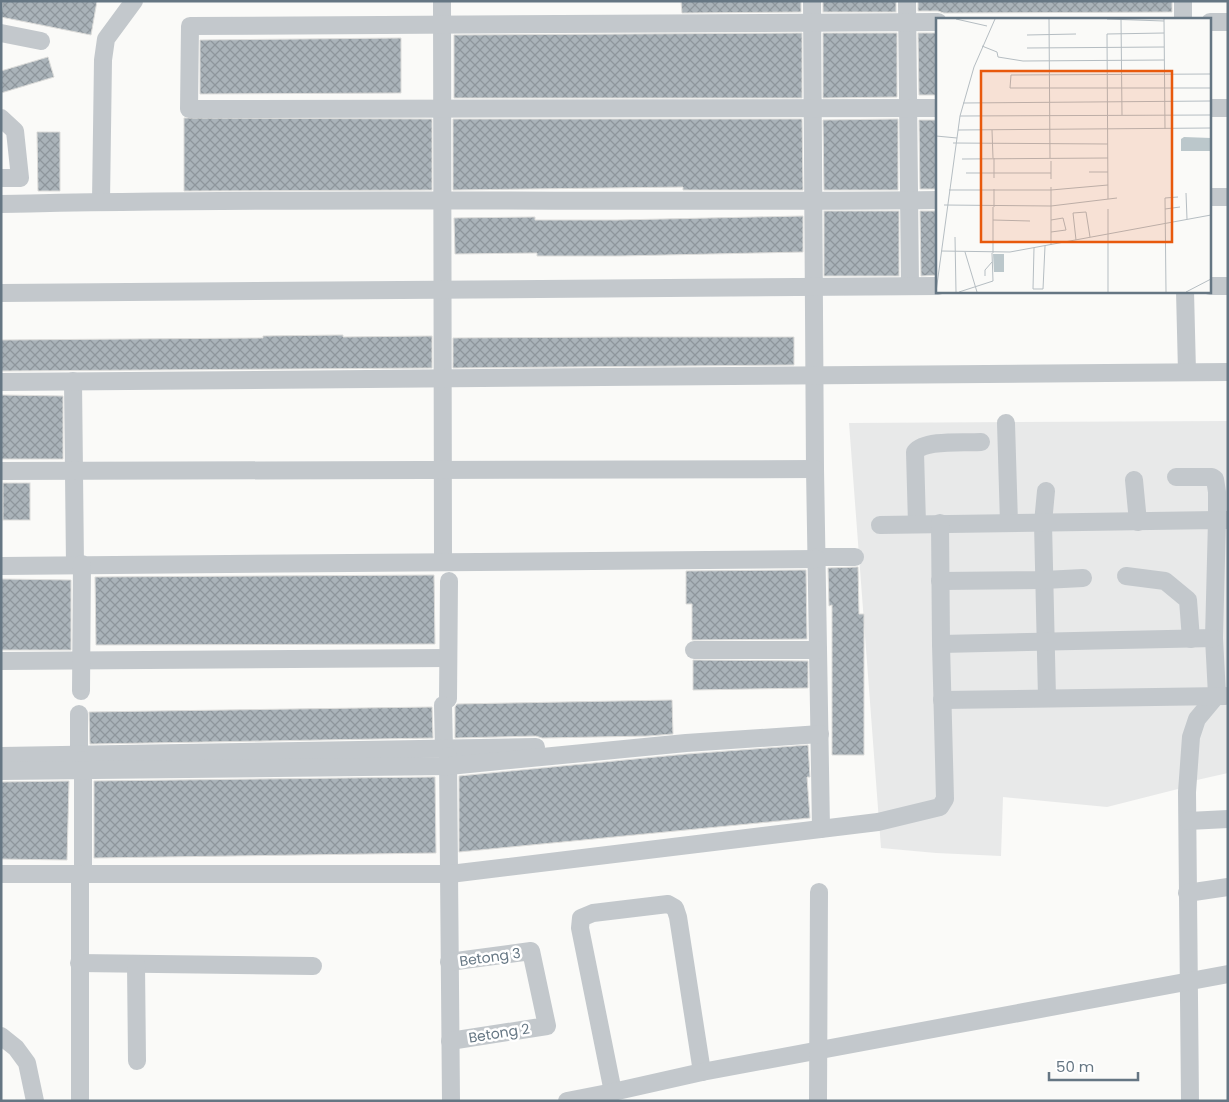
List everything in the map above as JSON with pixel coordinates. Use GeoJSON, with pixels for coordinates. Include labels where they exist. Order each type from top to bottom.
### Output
{"type":"FeatureCollection","features":[{"type":"Feature","properties":{"kind":"street"},"geometry":{"type":"LineString","coordinates":[[101,201],[103,60],[106,39],[134,1]]}},
{"type":"Feature","properties":{"kind":"street"},"geometry":{"type":"LineString","coordinates":[[442,1],[443,561]]}},
{"type":"Feature","properties":{"kind":"street"},"geometry":{"type":"LineString","coordinates":[[812,1],[821,829]]}},
{"type":"Feature","properties":{"kind":"street"},"geometry":{"type":"LineString","coordinates":[[907,1],[910,286]]}},
{"type":"Feature","properties":{"kind":"street"},"geometry":{"type":"LineString","coordinates":[[1183,1],[1183,18]]}},
{"type":"Feature","properties":{"kind":"street"},"geometry":{"type":"LineString","coordinates":[[936,22],[190,26],[190,109],[936,108]]}},
{"type":"Feature","properties":{"kind":"street"},"geometry":{"type":"LineString","coordinates":[[1212,22],[1228,22]]}},
{"type":"Feature","properties":{"kind":"street"},"geometry":{"type":"LineString","coordinates":[[1,33],[41,41]]}},
{"type":"Feature","properties":{"kind":"street"},"geometry":{"type":"LineString","coordinates":[[1212,108],[1228,108]]}},
{"type":"Feature","properties":{"kind":"street"},"geometry":{"type":"LineString","coordinates":[[1,118],[15,131],[20,178],[1,178]]}},
{"type":"Feature","properties":{"kind":"street"},"geometry":{"type":"LineString","coordinates":[[1212,197],[1228,197]]}},
{"type":"Feature","properties":{"kind":"street"},"geometry":{"type":"LineString","coordinates":[[1,204],[101,201],[442,199],[936,200]]}},
{"type":"Feature","properties":{"kind":"street"},"geometry":{"type":"LineString","coordinates":[[1,292],[936,286]]}},
{"type":"Feature","properties":{"kind":"street"},"geometry":{"type":"LineString","coordinates":[[1212,286],[1228,286]]}},
{"type":"Feature","properties":{"kind":"street"},"geometry":{"type":"LineString","coordinates":[[1185,292],[1187,372]]}},
{"type":"Feature","properties":{"kind":"street"},"geometry":{"type":"LineString","coordinates":[[1,382],[1228,372]]}},
{"type":"Feature","properties":{"kind":"street"},"geometry":{"type":"LineString","coordinates":[[73,382],[74,471],[82,662],[81,691]]}},
{"type":"Feature","properties":{"kind":"street"},"geometry":{"type":"LineString","coordinates":[[1006,423],[1009,523]]}},
{"type":"Feature","properties":{"kind":"street"},"geometry":{"type":"LineString","coordinates":[[917,524],[915,452],[917,449],[928,444],[981,442]]}},
{"type":"Feature","properties":{"kind":"street"},"geometry":{"type":"LineString","coordinates":[[1,471],[816,469]]}},
{"type":"Feature","properties":{"kind":"street"},"geometry":{"type":"LineString","coordinates":[[1176,477],[1212,477],[1222,484],[1223,520],[1214,638],[1222,696]]}},
{"type":"Feature","properties":{"kind":"street"},"geometry":{"type":"LineString","coordinates":[[1134,480],[1138,522]]}},
{"type":"Feature","properties":{"kind":"street"},"geometry":{"type":"LineString","coordinates":[[1046,491],[1043,523],[1047,698]]}},
{"type":"Feature","properties":{"kind":"street"},"geometry":{"type":"LineString","coordinates":[[880,525],[1223,520]]}},
{"type":"Feature","properties":{"kind":"street"},"geometry":{"type":"LineString","coordinates":[[1,874],[445,874],[878,822],[940,807],[945,799],[940,644],[940,523]]}},
{"type":"Feature","properties":{"kind":"street"},"geometry":{"type":"LineString","coordinates":[[1,566],[817,558],[854,556]]}},
{"type":"Feature","properties":{"kind":"street"},"geometry":{"type":"LineString","coordinates":[[1126,576],[1165,581],[1188,600],[1191,639]]}},
{"type":"Feature","properties":{"kind":"street"},"geometry":{"type":"LineString","coordinates":[[940,581],[1083,578]]}},
{"type":"Feature","properties":{"kind":"street"},"geometry":{"type":"LineString","coordinates":[[449,581],[444,756],[450,1101]]}},
{"type":"Feature","properties":{"kind":"street"},"geometry":{"type":"LineString","coordinates":[[940,644],[1214,638]]}},
{"type":"Feature","properties":{"kind":"street"},"geometry":{"type":"LineString","coordinates":[[694,650],[818,650]]}},
{"type":"Feature","properties":{"kind":"street"},"geometry":{"type":"LineString","coordinates":[[1,661],[82,662],[448,658]]}},
{"type":"Feature","properties":{"kind":"street"},"geometry":{"type":"LineString","coordinates":[[942,700],[1222,696]]}},
{"type":"Feature","properties":{"kind":"street"},"geometry":{"type":"LineString","coordinates":[[1190,1101],[1187,792],[1191,737],[1197,719],[1222,696]]}},
{"type":"Feature","properties":{"kind":"street"},"geometry":{"type":"LineString","coordinates":[[78,714],[80,1101]]}},
{"type":"Feature","properties":{"kind":"street"},"geometry":{"type":"LineString","coordinates":[[1,756],[78,761],[444,756],[820,734]]}},
{"type":"Feature","properties":{"kind":"street"},"geometry":{"type":"LineString","coordinates":[[1,771],[78,761]]}},
{"type":"Feature","properties":{"kind":"street"},"geometry":{"type":"LineString","coordinates":[[1188,821],[1228,818]]}},
{"type":"Feature","properties":{"kind":"street"},"geometry":{"type":"LineString","coordinates":[[1187,893],[1228,887]]}},
{"type":"Feature","properties":{"kind":"street"},"geometry":{"type":"LineString","coordinates":[[818,1101],[819,892]]}},
{"type":"Feature","properties":{"kind":"street"},"geometry":{"type":"LineString","coordinates":[[608,1096],[580,928],[581,918],[593,913],[668,904],[674,908],[678,917],[702,1072]]}},
{"type":"Feature","properties":{"kind":"street","name":"Betong 3"},"geometry":{"type":"LineString","coordinates":[[449,962],[531,951],[547,1026]]}},
{"type":"Feature","properties":{"kind":"street"},"geometry":{"type":"LineString","coordinates":[[80,963],[313,966]]}},
{"type":"Feature","properties":{"kind":"street"},"geometry":{"type":"LineString","coordinates":[[136,964],[137,1061]]}},
{"type":"Feature","properties":{"kind":"street"},"geometry":{"type":"LineString","coordinates":[[566,1101],[608,1096],[702,1072],[1228,974]]}},
{"type":"Feature","properties":{"kind":"street","name":"Betong 2"},"geometry":{"type":"LineString","coordinates":[[450,1041],[547,1026]]}},
{"type":"Feature","properties":{"kind":"street"},"geometry":{"type":"LineString","coordinates":[[1,1036],[16,1048],[27,1063],[35,1101]]}},
{"type":"Feature","properties":{"kind":"shaded area"},"geometry":{"type":"Polygon","coordinates":[[[1228,421],[1228,773],[1197,780],[1178,789],[1107,807],[1003,797],[1001,856],[881,848],[849,423],[1228,421]]]}},
{"type":"Feature","properties":{"kind":"building"},"geometry":{"type":"Polygon","coordinates":[[[3,1],[97,1],[91,35],[1,17],[3,1]]]}},
{"type":"Feature","properties":{"kind":"building"},"geometry":{"type":"Polygon","coordinates":[[[681,1],[801,1],[801,12],[682,13],[681,1]]]}},
{"type":"Feature","properties":{"kind":"building"},"geometry":{"type":"Polygon","coordinates":[[[823,1],[896,1],[896,12],[823,12],[823,1]]]}},
{"type":"Feature","properties":{"kind":"building"},"geometry":{"type":"Polygon","coordinates":[[[918,1],[1172,1],[1172,12],[944,13],[938,11],[918,11],[918,1]]]}},
{"type":"Feature","properties":{"kind":"building"},"geometry":{"type":"Polygon","coordinates":[[[802,33],[802,98],[454,98],[454,35],[802,33]]]}},
{"type":"Feature","properties":{"kind":"building"},"geometry":{"type":"Polygon","coordinates":[[[823,33],[897,33],[897,97],[823,98],[823,33]]]}},
{"type":"Feature","properties":{"kind":"building"},"geometry":{"type":"Polygon","coordinates":[[[918,33],[936,33],[936,95],[919,95],[918,33]]]}},
{"type":"Feature","properties":{"kind":"building"},"geometry":{"type":"Polygon","coordinates":[[[401,38],[401,93],[200,94],[200,40],[401,38]]]}},
{"type":"Feature","properties":{"kind":"building"},"geometry":{"type":"Polygon","coordinates":[[[48,57],[54,77],[1,93],[1,71],[48,57]]]}},
{"type":"Feature","properties":{"kind":"building"},"geometry":{"type":"Polygon","coordinates":[[[184,118],[432,119],[432,190],[184,191],[184,118]]]}},
{"type":"Feature","properties":{"kind":"building"},"geometry":{"type":"Polygon","coordinates":[[[453,119],[802,119],[803,190],[683,190],[683,187],[453,190],[453,119]]]}},
{"type":"Feature","properties":{"kind":"building"},"geometry":{"type":"Polygon","coordinates":[[[898,119],[898,190],[824,190],[823,120],[898,119]]]}},
{"type":"Feature","properties":{"kind":"building"},"geometry":{"type":"Polygon","coordinates":[[[919,120],[936,120],[936,189],[920,189],[919,120]]]}},
{"type":"Feature","properties":{"kind":"building"},"geometry":{"type":"Polygon","coordinates":[[[37,132],[60,132],[60,191],[38,191],[37,132]]]}},
{"type":"Feature","properties":{"kind":"building"},"geometry":{"type":"Polygon","coordinates":[[[824,211],[899,211],[899,276],[824,276],[824,211]]]}},
{"type":"Feature","properties":{"kind":"building"},"geometry":{"type":"Polygon","coordinates":[[[920,211],[936,211],[936,275],[921,276],[920,211]]]}},
{"type":"Feature","properties":{"kind":"building"},"geometry":{"type":"Polygon","coordinates":[[[803,216],[803,252],[620,256],[537,256],[537,253],[455,254],[454,218],[535,217],[535,220],[617,220],[803,216]]]}},
{"type":"Feature","properties":{"kind":"building"},"geometry":{"type":"Polygon","coordinates":[[[343,335],[343,337],[432,336],[432,368],[1,371],[1,340],[263,338],[263,336],[343,335]]]}},
{"type":"Feature","properties":{"kind":"building"},"geometry":{"type":"Polygon","coordinates":[[[794,337],[794,365],[453,368],[453,338],[794,337]]]}},
{"type":"Feature","properties":{"kind":"building"},"geometry":{"type":"Polygon","coordinates":[[[1,395],[63,396],[63,459],[1,459],[1,395]]]}},
{"type":"Feature","properties":{"kind":"building"},"geometry":{"type":"Polygon","coordinates":[[[3,483],[30,483],[30,520],[3,520],[3,483]]]}},
{"type":"Feature","properties":{"kind":"building"},"geometry":{"type":"Polygon","coordinates":[[[858,567],[859,614],[864,614],[864,755],[832,755],[832,605],[829,606],[828,568],[858,567]]]}},
{"type":"Feature","properties":{"kind":"building"},"geometry":{"type":"Polygon","coordinates":[[[806,570],[807,639],[692,640],[692,604],[686,604],[686,571],[806,570]]]}},
{"type":"Feature","properties":{"kind":"building"},"geometry":{"type":"Polygon","coordinates":[[[434,575],[435,644],[96,645],[95,577],[434,575]]]}},
{"type":"Feature","properties":{"kind":"building"},"geometry":{"type":"Polygon","coordinates":[[[1,579],[71,580],[71,650],[1,650],[1,579]]]}},
{"type":"Feature","properties":{"kind":"building"},"geometry":{"type":"Polygon","coordinates":[[[693,660],[808,661],[808,688],[693,690],[693,660]]]}},
{"type":"Feature","properties":{"kind":"building"},"geometry":{"type":"Polygon","coordinates":[[[672,700],[673,734],[542,738],[536,736],[455,738],[455,707],[457,704],[672,700]]]}},
{"type":"Feature","properties":{"kind":"building"},"geometry":{"type":"Polygon","coordinates":[[[432,707],[433,738],[90,744],[89,712],[432,707]]]}},
{"type":"Feature","properties":{"kind":"building"},"geometry":{"type":"Polygon","coordinates":[[[808,745],[810,777],[807,777],[810,818],[459,852],[459,776],[687,754],[808,745]]]}},
{"type":"Feature","properties":{"kind":"building"},"geometry":{"type":"Polygon","coordinates":[[[435,777],[436,853],[94,858],[94,781],[435,777]]]}},
{"type":"Feature","properties":{"kind":"building"},"geometry":{"type":"Polygon","coordinates":[[[69,781],[67,860],[1,859],[1,782],[69,781]]]}}]}
